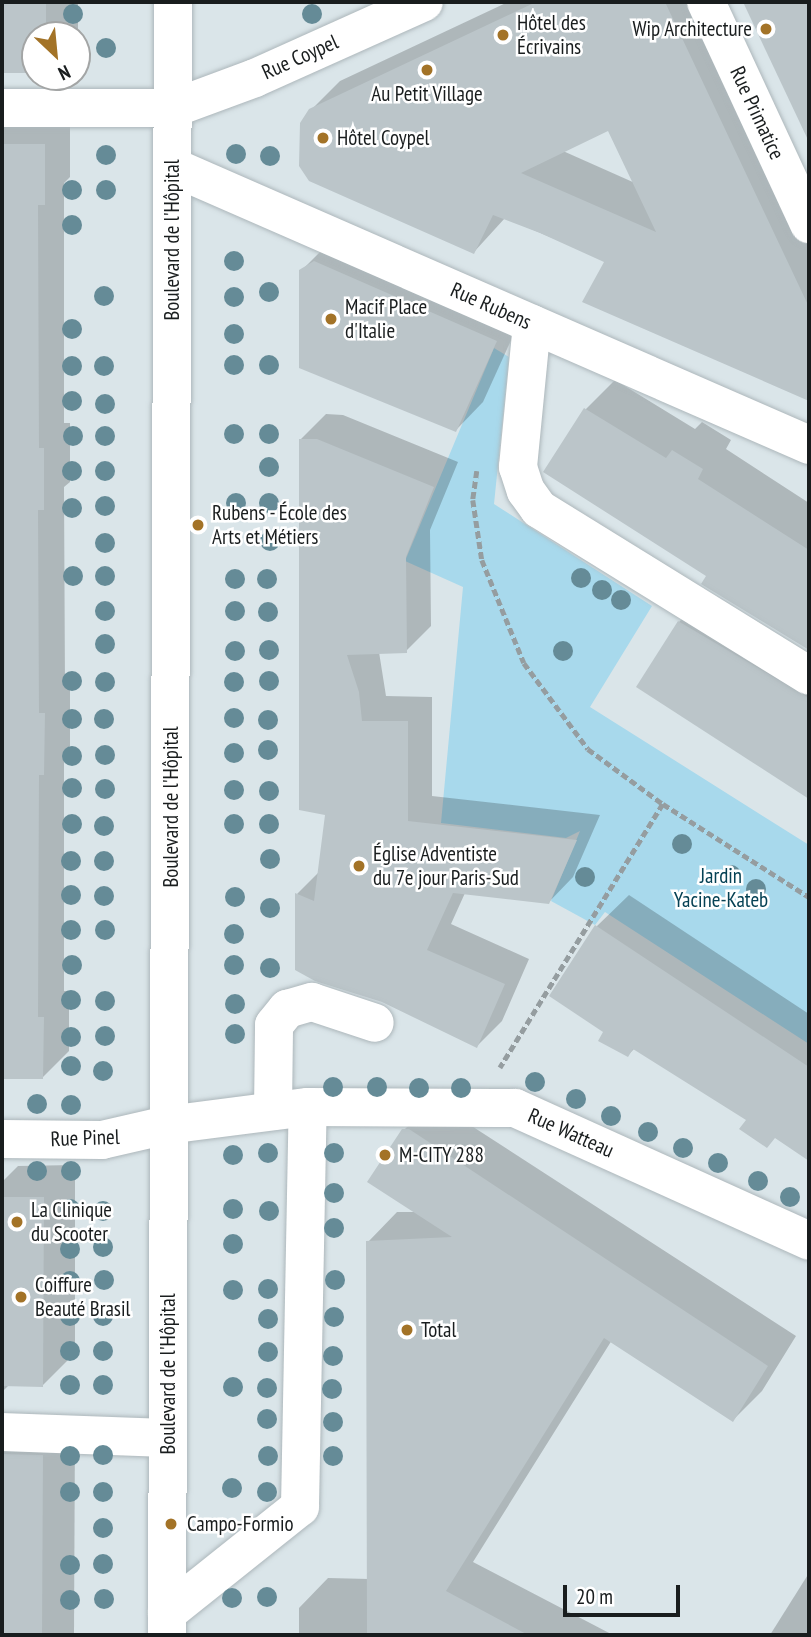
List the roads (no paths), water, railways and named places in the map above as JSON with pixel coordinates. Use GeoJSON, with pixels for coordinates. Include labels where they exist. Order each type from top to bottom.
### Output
{"type":"FeatureCollection","features":[{"type":"Feature","properties":{"kind":"street","name":"Boulevard de l'Hôpital"},"geometry":{"type":"LineString","coordinates":[[167,1624],[173,2]]}},
{"type":"Feature","properties":{"kind":"street","name":"Rue Coypel"},"geometry":{"type":"LineString","coordinates":[[174,108],[255,78],[424,2]]}},
{"type":"Feature","properties":{"kind":"street","name":"Rue Primatice"},"geometry":{"type":"LineString","coordinates":[[706,2],[809,225]]}},
{"type":"Feature","properties":{"kind":"street"},"geometry":{"type":"LineString","coordinates":[[2,108],[174,108]]}},
{"type":"Feature","properties":{"kind":"street","name":"Rue Rubens"},"geometry":{"type":"LineString","coordinates":[[173,167],[809,445]]}},
{"type":"Feature","properties":{"kind":"street"},"geometry":{"type":"LineString","coordinates":[[532,324],[518,467],[526,491],[539,509],[809,676]]}},
{"type":"Feature","properties":{"kind":"street"},"geometry":{"type":"LineString","coordinates":[[290,1109],[274,1025],[287,1009],[312,1002],[375,1023]]}},
{"type":"Feature","properties":{"kind":"street","name":"Rue Watteau"},"geometry":{"type":"LineString","coordinates":[[167,1125],[290,1109],[515,1108],[809,1241]]}},
{"type":"Feature","properties":{"kind":"street","name":"Boulevard de l'Hôpital"},"geometry":{"type":"LineString","coordinates":[[167,1624],[300,1507],[290,1109]]}},
{"type":"Feature","properties":{"kind":"street","name":"Rue Pinel"},"geometry":{"type":"LineString","coordinates":[[2,1139],[102,1140],[167,1125]]}},
{"type":"Feature","properties":{"kind":"street"},"geometry":{"type":"LineString","coordinates":[[2,1433],[168,1438]]}},
{"type":"Feature","properties":{"kind":"place","name":"Wip Architecture"},"geometry":{"type":"Point","coordinates":[766,29]}},
{"type":"Feature","properties":{"kind":"place","name":"Hôtel des Écrivains"},"geometry":{"type":"Point","coordinates":[503,35]}},
{"type":"Feature","properties":{"kind":"place","name":"Au Petit Village"},"geometry":{"type":"Point","coordinates":[427,70]}},
{"type":"Feature","properties":{"kind":"place","name":"Hôtel Coypel"},"geometry":{"type":"Point","coordinates":[323,138]}},
{"type":"Feature","properties":{"kind":"place","name":"Macif Place d'Italie"},"geometry":{"type":"Point","coordinates":[331,319]}},
{"type":"Feature","properties":{"kind":"place","name":"Rubens - École des Arts et Métiers"},"geometry":{"type":"Point","coordinates":[198,525]}},
{"type":"Feature","properties":{"kind":"place","name":"Église Adventiste du 7e jour Paris-Sud"},"geometry":{"type":"Point","coordinates":[359,866]}},
{"type":"Feature","properties":{"kind":"place","name":"M-CITY 288"},"geometry":{"type":"Point","coordinates":[385,1155]}},
{"type":"Feature","properties":{"kind":"place","name":"La Clinique du Scooter"},"geometry":{"type":"Point","coordinates":[17,1222]}},
{"type":"Feature","properties":{"kind":"place","name":"Coiffure Beauté Brasil"},"geometry":{"type":"Point","coordinates":[21,1297]}},
{"type":"Feature","properties":{"kind":"place","name":"Total"},"geometry":{"type":"Point","coordinates":[407,1330]}},
{"type":"Feature","properties":{"kind":"place","name":"Campo-Formio"},"geometry":{"type":"Point","coordinates":[171,1524]}},
{"type":"Feature","properties":{"kind":"park label","name":"Jardin Yacine-Kateb"},"geometry":{"type":"Point","coordinates":[721,888]}}]}
